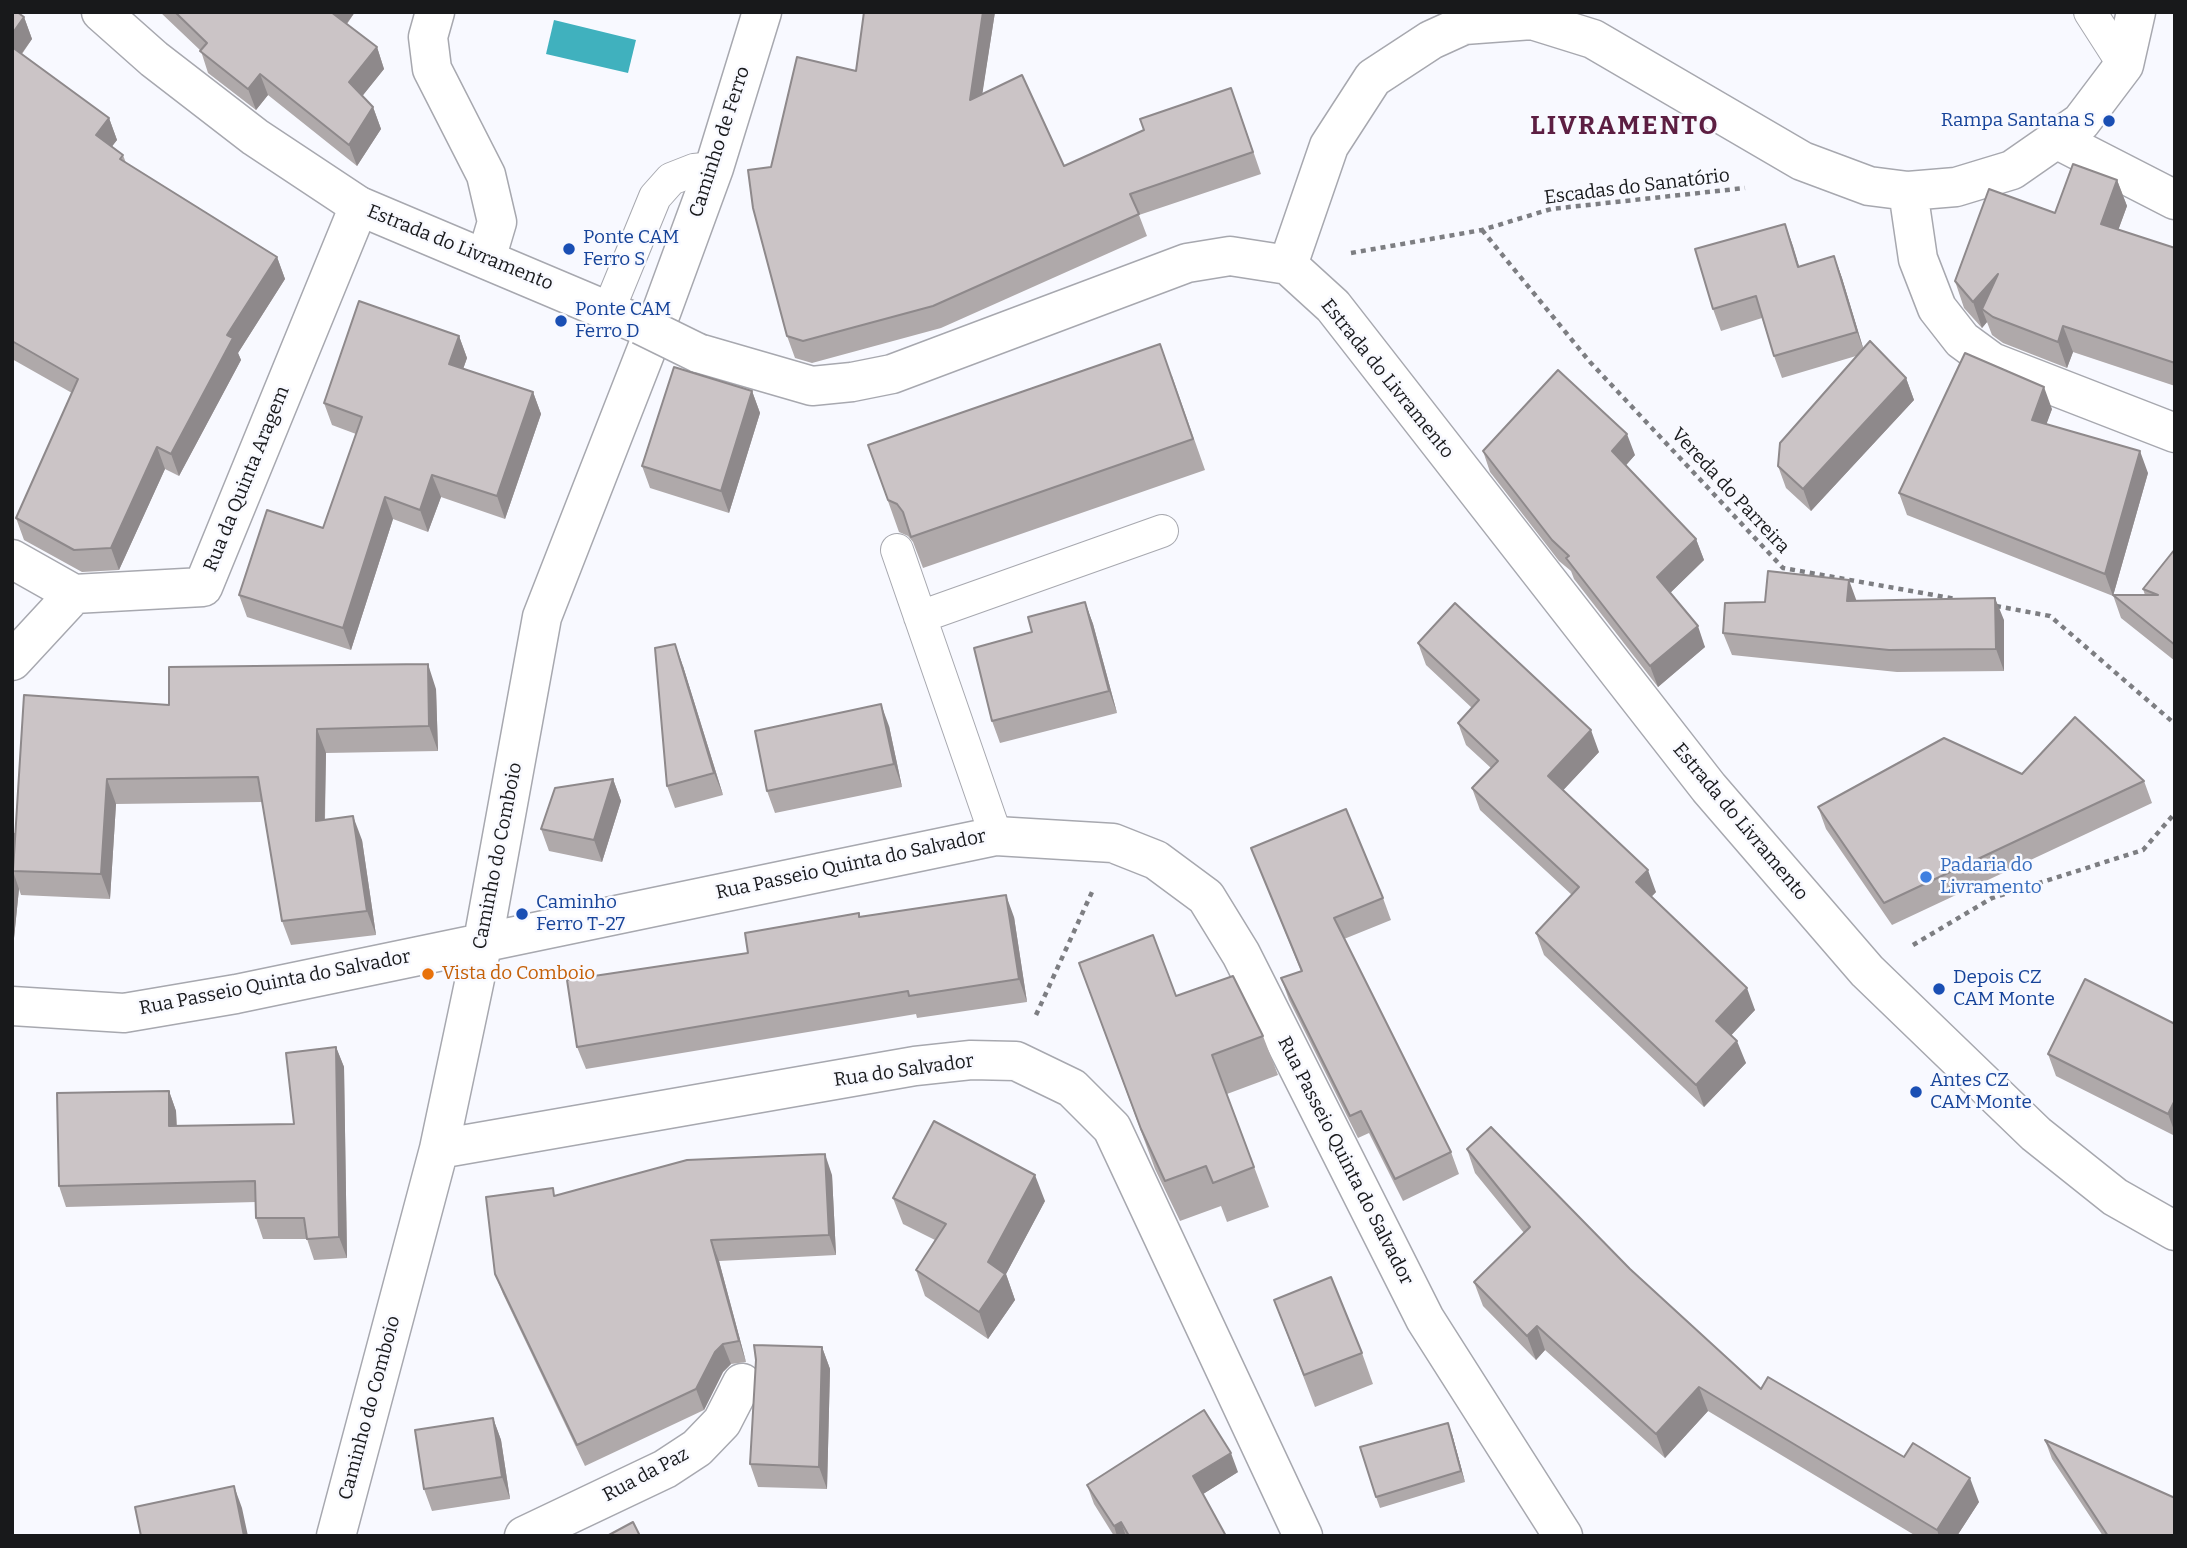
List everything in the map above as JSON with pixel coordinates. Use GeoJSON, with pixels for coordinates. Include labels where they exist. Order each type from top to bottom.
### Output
{"type":"FeatureCollection","features":[{"type":"Feature","properties":{"kind":"street","name":"Estrada do Livramento"},"geometry":{"type":"LineString","coordinates":[[101,12],[154,59],[255,137],[359,206],[486,259],[637,315],[698,353],[812,386],[891,374],[1187,263],[1230,256],[1288,265],[1333,306],[1709,789],[1867,971],[2036,1134],[2115,1197],[2175,1231]]}},
{"type":"Feature","properties":{"kind":"street"},"geometry":{"type":"LineString","coordinates":[[435,12],[428,37],[432,69],[486,175],[497,222],[486,259]]}},
{"type":"Feature","properties":{"kind":"street","name":"Caminho de Ferro"},"geometry":{"type":"LineString","coordinates":[[637,315],[714,168],[762,12]]}},
{"type":"Feature","properties":{"kind":"street"},"geometry":{"type":"LineString","coordinates":[[1288,265],[1329,146],[1373,78],[1464,19],[1532,20],[1593,39],[1802,162],[1869,186],[1908,191],[1956,187],[2012,170],[2081,122],[2124,65],[2136,12]]}},
{"type":"Feature","properties":{"kind":"street"},"geometry":{"type":"LineString","coordinates":[[2058,140],[2175,200]]}},
{"type":"Feature","properties":{"kind":"street"},"geometry":{"type":"LineString","coordinates":[[1908,191],[1918,259],[1937,308],[1962,340],[1992,362],[2175,433]]}},
{"type":"Feature","properties":{"kind":"street","name":"Rua da Quinta Aragem"},"geometry":{"type":"LineString","coordinates":[[74,594],[203,587],[359,206]]}},
{"type":"Feature","properties":{"kind":"street","name":"Caminho do Comboio"},"geometry":{"type":"LineString","coordinates":[[336,1536],[439,1149],[483,941],[542,617],[637,315]]}},
{"type":"Feature","properties":{"kind":"street"},"geometry":{"type":"LineString","coordinates":[[12,559],[74,594],[12,661]]}},
{"type":"Feature","properties":{"kind":"street","name":"Rua Passeio Quinta do Salvador"},"geometry":{"type":"LineString","coordinates":[[12,1006],[124,1013],[236,994],[996,836],[1114,844],[1156,860],[1206,897],[1247,966],[1425,1319],[1563,1536]]}},
{"type":"Feature","properties":{"kind":"street","name":"Rua do Salvador"},"geometry":{"type":"LineString","coordinates":[[439,1149],[915,1066],[971,1060],[1016,1061],[1072,1088],[1112,1128],[1303,1536]]}},
{"type":"Feature","properties":{"kind":"street","name":"Rua da Paz"},"geometry":{"type":"LineString","coordinates":[[524,1536],[665,1468],[697,1448],[722,1422],[742,1383]]}},
{"type":"Feature","properties":{"kind":"lane"},"geometry":{"type":"LineString","coordinates":[[2090,12],[2124,65]]}},
{"type":"Feature","properties":{"kind":"lane"},"geometry":{"type":"LineString","coordinates":[[637,315],[655,198],[671,178],[694,170],[714,168]]}},
{"type":"Feature","properties":{"kind":"lane"},"geometry":{"type":"LineString","coordinates":[[920,617],[1161,531]]}},
{"type":"Feature","properties":{"kind":"lane"},"geometry":{"type":"LineString","coordinates":[[897,550],[996,836]]}},
{"type":"Feature","properties":{"kind":"path","name":"Escadas do Sanatório"},"geometry":{"type":"LineString","coordinates":[[1288,265],[1482,230],[1551,209],[1749,187]]}},
{"type":"Feature","properties":{"kind":"path","name":"Vereda do Parreira"},"geometry":{"type":"LineString","coordinates":[[1482,230],[1590,362],[1783,568],[1970,602]]}},
{"type":"Feature","properties":{"kind":"path"},"geometry":{"type":"LineString","coordinates":[[1983,604],[2050,616],[2175,724]]}},
{"type":"Feature","properties":{"kind":"path"},"geometry":{"type":"LineString","coordinates":[[1867,971],[1992,898],[2143,850],[2175,813]]}},
{"type":"Feature","properties":{"kind":"path"},"geometry":{"type":"LineString","coordinates":[[1016,1061],[1114,844]]}},
{"type":"Feature","properties":{"kind":"water"},"geometry":{"type":"Polygon","coordinates":[[[554,20],[636,40],[628,73],[546,54],[554,20]]]}},
{"type":"Feature","properties":{"kind":"building"},"geometry":{"type":"Polygon","coordinates":[[[12,12],[24,17],[12,34],[12,12]]]}},
{"type":"Feature","properties":{"kind":"building"},"geometry":{"type":"Polygon","coordinates":[[[175,12],[331,12],[377,47],[349,82],[373,107],[349,145],[260,74],[248,89],[200,51],[207,43],[175,12]]]}},
{"type":"Feature","properties":{"kind":"building"},"geometry":{"type":"Polygon","coordinates":[[[864,12],[983,12],[970,100],[1022,75],[1064,166],[1144,130],[1140,119],[1231,88],[1253,152],[1130,194],[1139,214],[933,306],[803,341],[787,336],[753,208],[748,170],[771,167],[797,57],[856,71],[864,12]]]}},
{"type":"Feature","properties":{"kind":"building"},"geometry":{"type":"Polygon","coordinates":[[[12,47],[109,118],[96,135],[123,155],[120,159],[277,257],[227,335],[233,338],[171,454],[157,447],[111,548],[74,550],[16,518],[78,379],[12,341],[12,47]]]}},
{"type":"Feature","properties":{"kind":"building"},"geometry":{"type":"Polygon","coordinates":[[[2073,164],[2117,180],[2101,224],[2175,248],[2175,363],[2063,326],[2058,342],[1993,317],[1982,309],[1998,274],[1973,302],[1955,281],[1989,189],[2055,213],[2073,164]]]}},
{"type":"Feature","properties":{"kind":"building"},"geometry":{"type":"Polygon","coordinates":[[[1785,224],[1798,267],[1834,256],[1857,332],[1774,356],[1756,296],[1713,309],[1695,249],[1785,224]]]}},
{"type":"Feature","properties":{"kind":"building"},"geometry":{"type":"Polygon","coordinates":[[[359,301],[459,336],[449,364],[533,392],[497,496],[432,475],[420,510],[385,497],[343,628],[239,595],[267,510],[323,528],[362,417],[324,403],[359,301]]]}},
{"type":"Feature","properties":{"kind":"building"},"geometry":{"type":"Polygon","coordinates":[[[1870,341],[1906,378],[1803,489],[1778,466],[1780,443],[1870,341]]]}},
{"type":"Feature","properties":{"kind":"building"},"geometry":{"type":"Polygon","coordinates":[[[1160,344],[1193,439],[911,537],[903,512],[897,504],[888,500],[868,445],[1160,344]]]}},
{"type":"Feature","properties":{"kind":"building"},"geometry":{"type":"Polygon","coordinates":[[[1965,353],[2044,387],[2032,420],[2140,451],[2105,574],[1899,493],[1965,353]]]}},
{"type":"Feature","properties":{"kind":"building"},"geometry":{"type":"Polygon","coordinates":[[[674,367],[752,391],[721,491],[642,466],[674,367]]]}},
{"type":"Feature","properties":{"kind":"building"},"geometry":{"type":"Polygon","coordinates":[[[1558,370],[1627,434],[1612,451],[1696,539],[1657,577],[1698,626],[1650,666],[1566,558],[1569,556],[1552,540],[1483,451],[1558,370]]]}},
{"type":"Feature","properties":{"kind":"building"},"geometry":{"type":"Polygon","coordinates":[[[2175,549],[2175,645],[2113,595],[2158,595],[2143,589],[2175,549]]]}},
{"type":"Feature","properties":{"kind":"building"},"geometry":{"type":"Polygon","coordinates":[[[1768,571],[1849,580],[1847,601],[1995,598],[1996,649],[1889,650],[1723,633],[1725,603],[1765,602],[1768,571]]]}},
{"type":"Feature","properties":{"kind":"building"},"geometry":{"type":"Polygon","coordinates":[[[1085,602],[1109,691],[992,721],[974,648],[1032,632],[1028,617],[1085,602]]]}},
{"type":"Feature","properties":{"kind":"building"},"geometry":{"type":"Polygon","coordinates":[[[1455,603],[1591,730],[1548,776],[1648,870],[1636,882],[1747,988],[1716,1021],[1737,1041],[1696,1085],[1536,933],[1579,887],[1472,788],[1498,761],[1458,723],[1479,700],[1418,643],[1455,603]]]}},
{"type":"Feature","properties":{"kind":"building"},"geometry":{"type":"Polygon","coordinates":[[[675,644],[714,773],[667,786],[655,648],[675,644]]]}},
{"type":"Feature","properties":{"kind":"building"},"geometry":{"type":"Polygon","coordinates":[[[428,664],[429,726],[317,729],[316,821],[353,816],[367,911],[282,921],[258,777],[107,779],[101,874],[13,871],[24,695],[169,705],[169,667],[428,664]]]}},
{"type":"Feature","properties":{"kind":"building"},"geometry":{"type":"Polygon","coordinates":[[[881,704],[894,764],[767,791],[755,731],[881,704]]]}},
{"type":"Feature","properties":{"kind":"building","name":"Padaria do Livramento"},"geometry":{"type":"Polygon","coordinates":[[[2075,717],[2144,781],[1884,903],[1818,807],[1944,738],[2022,774],[2075,717]]]}},
{"type":"Feature","properties":{"kind":"building"},"geometry":{"type":"Polygon","coordinates":[[[613,779],[594,840],[541,829],[555,788],[613,779]]]}},
{"type":"Feature","properties":{"kind":"building"},"geometry":{"type":"Polygon","coordinates":[[[1346,809],[1383,898],[1334,918],[1451,1152],[1395,1179],[1361,1111],[1350,1116],[1281,978],[1302,971],[1251,848],[1346,809]]]}},
{"type":"Feature","properties":{"kind":"building"},"geometry":{"type":"Polygon","coordinates":[[[1006,895],[1019,979],[909,996],[908,991],[577,1047],[567,980],[748,953],[745,933],[859,913],[859,917],[1006,895]]]}},
{"type":"Feature","properties":{"kind":"building"},"geometry":{"type":"Polygon","coordinates":[[[1153,935],[1176,996],[1233,976],[1263,1036],[1212,1055],[1254,1167],[1213,1183],[1206,1166],[1165,1181],[1141,1129],[1079,963],[1153,935]]]}},
{"type":"Feature","properties":{"kind":"building"},"geometry":{"type":"Polygon","coordinates":[[[2085,979],[2175,1024],[2175,1100],[2168,1114],[2048,1054],[2085,979]]]}},
{"type":"Feature","properties":{"kind":"building"},"geometry":{"type":"Polygon","coordinates":[[[336,1047],[339,1237],[307,1239],[304,1218],[256,1218],[255,1181],[59,1186],[57,1093],[169,1091],[169,1126],[294,1124],[286,1053],[336,1047]]]}},
{"type":"Feature","properties":{"kind":"building"},"geometry":{"type":"Polygon","coordinates":[[[934,1121],[1035,1175],[988,1262],[1005,1274],[979,1312],[916,1270],[946,1224],[893,1198],[934,1121]]]}},
{"type":"Feature","properties":{"kind":"building"},"geometry":{"type":"Polygon","coordinates":[[[1491,1127],[1630,1269],[1761,1389],[1768,1377],[1904,1457],[1913,1443],[1970,1478],[1937,1530],[1699,1387],[1656,1434],[1537,1326],[1527,1336],[1474,1282],[1530,1227],[1467,1149],[1491,1127]]]}},
{"type":"Feature","properties":{"kind":"building"},"geometry":{"type":"Polygon","coordinates":[[[825,1154],[829,1235],[711,1240],[739,1341],[723,1344],[715,1352],[696,1389],[577,1445],[495,1274],[486,1197],[553,1188],[554,1196],[687,1160],[825,1154]]]}},
{"type":"Feature","properties":{"kind":"building"},"geometry":{"type":"Polygon","coordinates":[[[1331,1277],[1362,1353],[1304,1375],[1274,1300],[1331,1277]]]}},
{"type":"Feature","properties":{"kind":"building"},"geometry":{"type":"Polygon","coordinates":[[[754,1345],[822,1347],[819,1467],[750,1464],[756,1360],[754,1345]]]}},
{"type":"Feature","properties":{"kind":"building"},"geometry":{"type":"Polygon","coordinates":[[[1204,1410],[1231,1453],[1193,1476],[1226,1536],[1129,1536],[1121,1522],[1114,1526],[1087,1485],[1204,1410]]]}},
{"type":"Feature","properties":{"kind":"building"},"geometry":{"type":"Polygon","coordinates":[[[493,1418],[502,1477],[424,1489],[415,1430],[493,1418]]]}},
{"type":"Feature","properties":{"kind":"building"},"geometry":{"type":"Polygon","coordinates":[[[1448,1423],[1461,1471],[1376,1497],[1360,1447],[1448,1423]]]}},
{"type":"Feature","properties":{"kind":"building"},"geometry":{"type":"Polygon","coordinates":[[[2045,1440],[2175,1498],[2175,1536],[2108,1536],[2045,1440]]]}},
{"type":"Feature","properties":{"kind":"building"},"geometry":{"type":"Polygon","coordinates":[[[234,1486],[244,1536],[141,1536],[135,1507],[234,1486]]]}},
{"type":"Feature","properties":{"kind":"building"},"geometry":{"type":"Polygon","coordinates":[[[633,1522],[640,1536],[607,1536],[633,1522]]]}},
{"type":"Feature","properties":{"kind":"place","name":"Rampa Santana S"},"geometry":{"type":"Point","coordinates":[2109,121]}},
{"type":"Feature","properties":{"kind":"place","name":"Ponte CAM Ferro S"},"geometry":{"type":"Point","coordinates":[569,249]}},
{"type":"Feature","properties":{"kind":"place","name":"Ponte CAM Ferro D"},"geometry":{"type":"Point","coordinates":[561,321]}},
{"type":"Feature","properties":{"kind":"place","name":"Padaria do Livramento"},"geometry":{"type":"Point","coordinates":[1926,877]}},
{"type":"Feature","properties":{"kind":"place","name":"Caminho Ferro T-27"},"geometry":{"type":"Point","coordinates":[522,914]}},
{"type":"Feature","properties":{"kind":"place","name":"Vista do Comboio"},"geometry":{"type":"Point","coordinates":[428,974]}},
{"type":"Feature","properties":{"kind":"place","name":"Depois CZ CAM Monte"},"geometry":{"type":"Point","coordinates":[1939,989]}},
{"type":"Feature","properties":{"kind":"place","name":"Antes CZ CAM Monte"},"geometry":{"type":"Point","coordinates":[1916,1092]}},
{"type":"Feature","properties":{"kind":"district","name":"LIVRAMENTO"},"geometry":{"type":"Point","coordinates":[1625,127]}}]}
